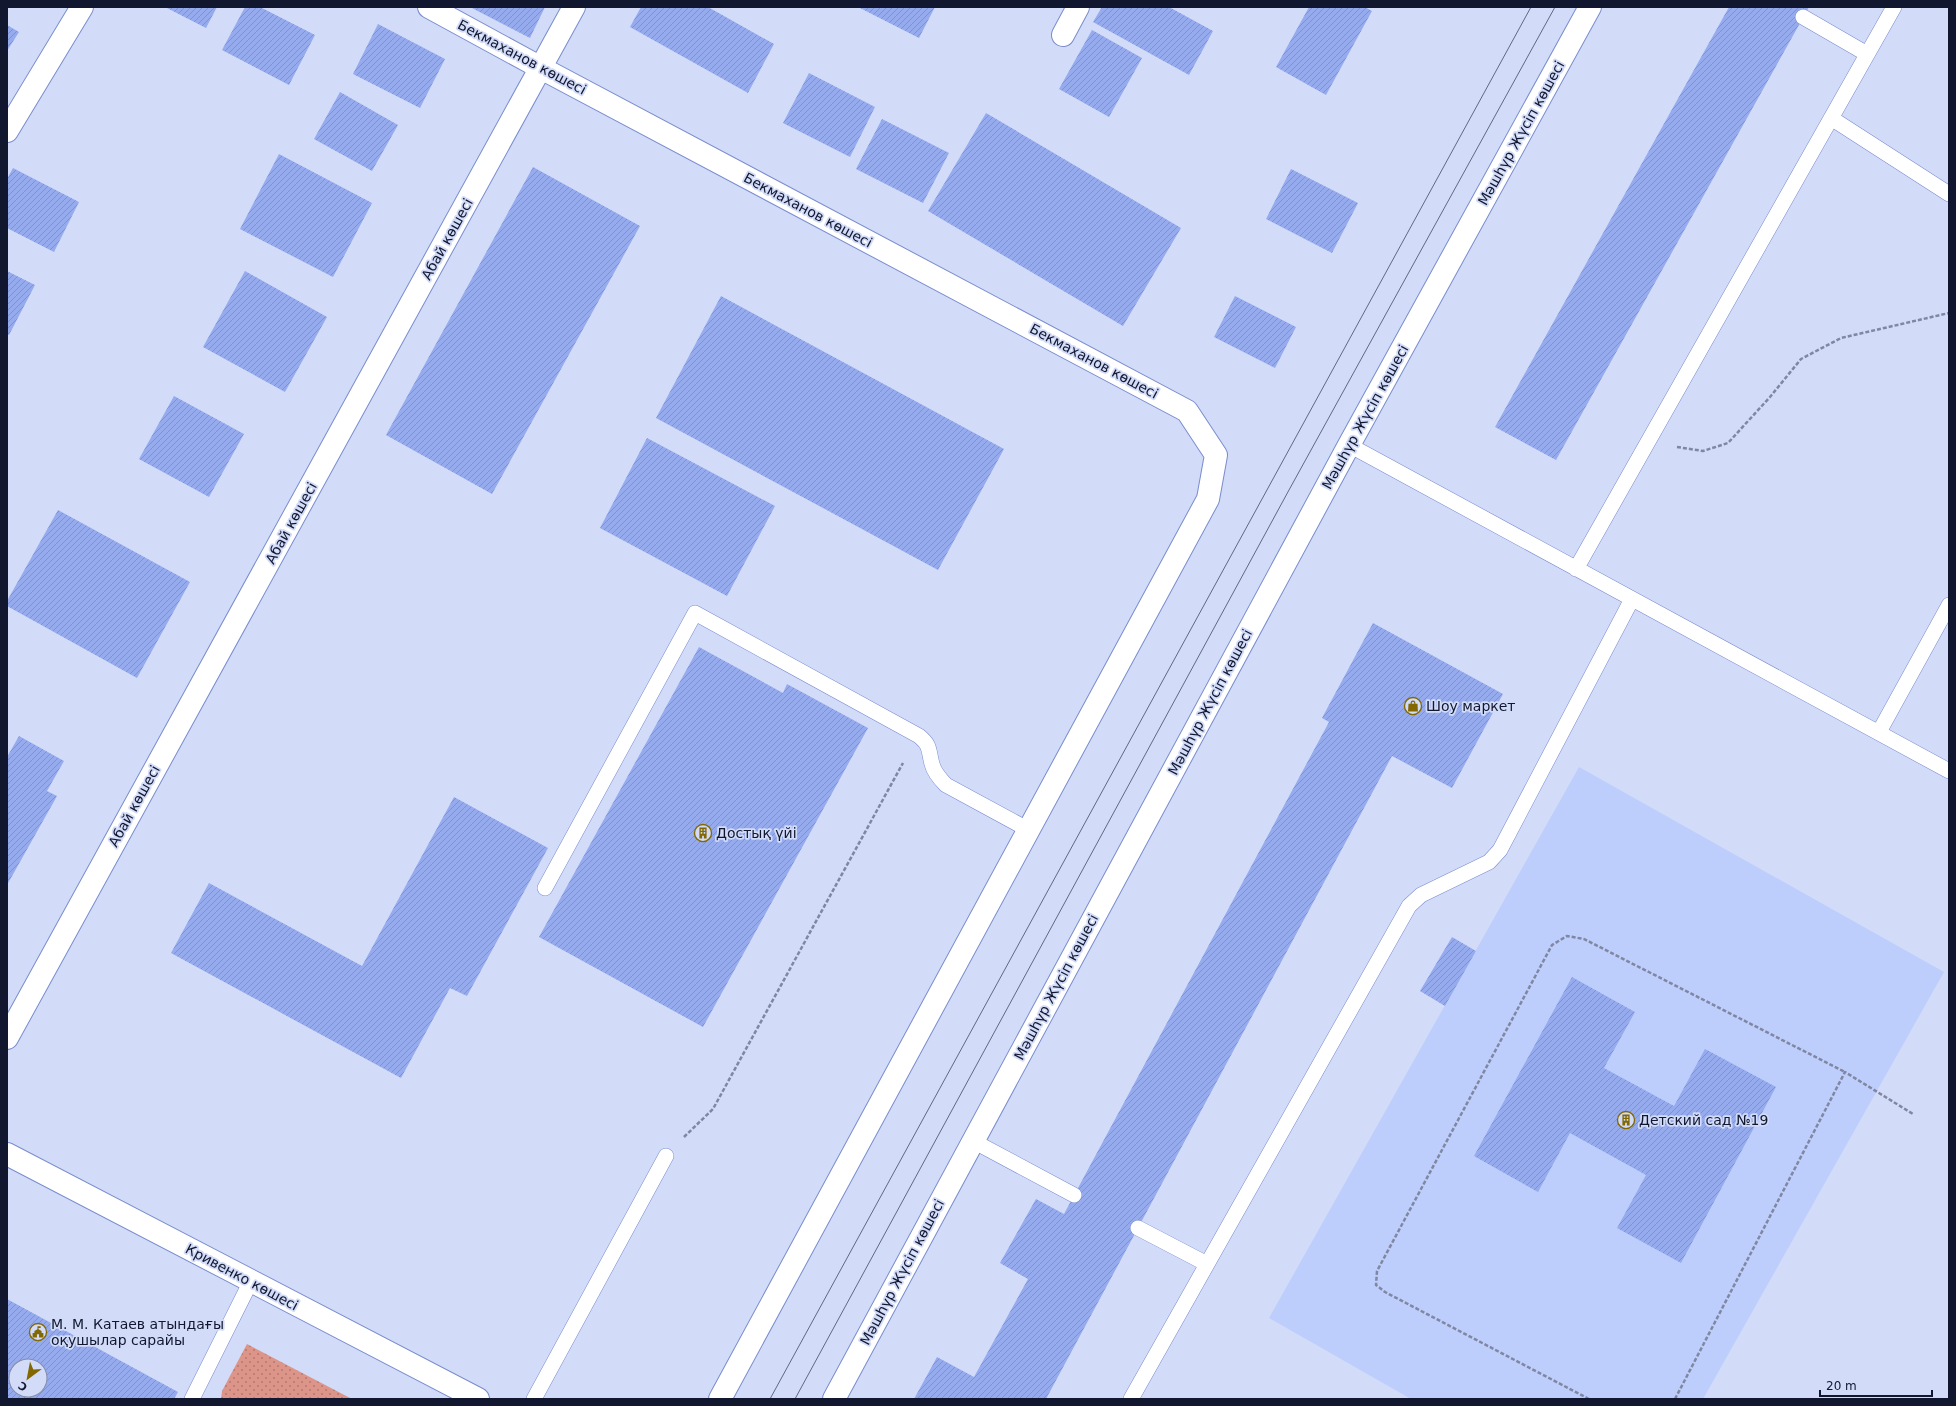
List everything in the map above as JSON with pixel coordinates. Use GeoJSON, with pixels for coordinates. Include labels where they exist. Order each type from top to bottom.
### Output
{"type":"FeatureCollection","features":[{"type":"Feature","properties":{"kind":"street"},"geometry":{"type":"LineString","coordinates":[[7,131],[82,7]]}},
{"type":"Feature","properties":{"kind":"street","name":"Бекмаханов көшесі"},"geometry":{"type":"LineString","coordinates":[[429,7],[1187,411],[1216,455],[1208,499],[1029,830]]}},
{"type":"Feature","properties":{"kind":"street","name":"Абай көшесі"},"geometry":{"type":"LineString","coordinates":[[7,1038],[574,7]]}},
{"type":"Feature","properties":{"kind":"street"},"geometry":{"type":"LineString","coordinates":[[1062,35],[1078,7]]}},
{"type":"Feature","properties":{"kind":"street","name":"Мәшһүр Жүсіп көшесі"},"geometry":{"type":"LineString","coordinates":[[834,1399],[1349,444],[1590,7]]}},
{"type":"Feature","properties":{"kind":"street"},"geometry":{"type":"LineString","coordinates":[[720,1399],[1029,830]]}},
{"type":"Feature","properties":{"kind":"street","name":"Кривенко көшесі"},"geometry":{"type":"LineString","coordinates":[[7,1154],[478,1399]]}},
{"type":"Feature","properties":{"kind":"lane"},"geometry":{"type":"LineString","coordinates":[[1576,569],[1894,7]]}},
{"type":"Feature","properties":{"kind":"lane"},"geometry":{"type":"LineString","coordinates":[[1803,17],[1867,54]]}},
{"type":"Feature","properties":{"kind":"lane"},"geometry":{"type":"LineString","coordinates":[[1830,118],[1949,194]]}},
{"type":"Feature","properties":{"kind":"lane"},"geometry":{"type":"LineString","coordinates":[[1349,444],[1949,771]]}},
{"type":"Feature","properties":{"kind":"lane"},"geometry":{"type":"LineString","coordinates":[[1131,1399],[1409,906],[1421,895],[1489,862],[1500,850],[1632,599]]}},
{"type":"Feature","properties":{"kind":"lane"},"geometry":{"type":"LineString","coordinates":[[1879,732],[1949,605]]}},
{"type":"Feature","properties":{"kind":"lane"},"geometry":{"type":"LineString","coordinates":[[545,888],[694,614],[918,736],[926,742],[930,750],[932,764],[937,776],[946,785],[1029,830]]}},
{"type":"Feature","properties":{"kind":"lane"},"geometry":{"type":"LineString","coordinates":[[973,1141],[1074,1195]]}},
{"type":"Feature","properties":{"kind":"lane"},"geometry":{"type":"LineString","coordinates":[[534,1399],[666,1156]]}},
{"type":"Feature","properties":{"kind":"lane"},"geometry":{"type":"LineString","coordinates":[[1138,1228],[1207,1264]]}},
{"type":"Feature","properties":{"kind":"lane"},"geometry":{"type":"LineString","coordinates":[[192,1399],[251,1282]]}},
{"type":"Feature","properties":{"kind":"path"},"geometry":{"type":"LineString","coordinates":[[1648,442],[1703,451],[1728,443],[1770,397],[1801,358],[1841,338],[1949,313]]}},
{"type":"Feature","properties":{"kind":"path"},"geometry":{"type":"LineString","coordinates":[[666,1156],[713,1109],[918,736]]}},
{"type":"Feature","properties":{"kind":"path"},"geometry":{"type":"LineString","coordinates":[[1589,1399],[1385,1292],[1376,1285],[1377,1271],[1552,945],[1567,936],[1584,940],[1845,1072],[1913,1114]]}},
{"type":"Feature","properties":{"kind":"path"},"geometry":{"type":"LineString","coordinates":[[1675,1399],[1845,1072]]}},
{"type":"Feature","properties":{"kind":"shaded area"},"geometry":{"type":"Polygon","coordinates":[[[1579,767],[1944,972],[1703,1399],[1411,1399],[1269,1318],[1579,767]]]}},
{"type":"Feature","properties":{"kind":"shaded area"},"geometry":{"type":"Polygon","coordinates":[[[247,1344],[352,1399],[221,1399],[222,1391],[247,1344]]]}},
{"type":"Feature","properties":{"kind":"building"},"geometry":{"type":"Polygon","coordinates":[[[165,7],[217,7],[206,28],[165,7]]]}},
{"type":"Feature","properties":{"kind":"building"},"geometry":{"type":"Polygon","coordinates":[[[245,7],[260,7],[315,35],[289,85],[222,50],[245,7]]]}},
{"type":"Feature","properties":{"kind":"building"},"geometry":{"type":"Polygon","coordinates":[[[470,7],[545,7],[530,38],[470,7]]]}},
{"type":"Feature","properties":{"kind":"building"},"geometry":{"type":"Polygon","coordinates":[[[641,7],[708,7],[774,44],[748,93],[630,27],[641,7]]]}},
{"type":"Feature","properties":{"kind":"building"},"geometry":{"type":"Polygon","coordinates":[[[858,7],[935,7],[919,38],[858,7]]]}},
{"type":"Feature","properties":{"kind":"building"},"geometry":{"type":"Polygon","coordinates":[[[1102,7],[1169,7],[1213,31],[1189,75],[1093,22],[1102,7]]]}},
{"type":"Feature","properties":{"kind":"building"},"geometry":{"type":"Polygon","coordinates":[[[1309,7],[1365,7],[1372,11],[1326,95],[1276,67],[1309,7]]]}},
{"type":"Feature","properties":{"kind":"building"},"geometry":{"type":"Polygon","coordinates":[[[1729,7],[1809,7],[1556,460],[1495,427],[1729,7]]]}},
{"type":"Feature","properties":{"kind":"building"},"geometry":{"type":"Polygon","coordinates":[[[378,24],[445,59],[420,108],[353,74],[378,24]]]}},
{"type":"Feature","properties":{"kind":"building"},"geometry":{"type":"Polygon","coordinates":[[[7,25],[19,32],[7,51],[7,25]]]}},
{"type":"Feature","properties":{"kind":"building"},"geometry":{"type":"Polygon","coordinates":[[[1092,30],[1142,58],[1109,117],[1059,89],[1092,30]]]}},
{"type":"Feature","properties":{"kind":"building"},"geometry":{"type":"Polygon","coordinates":[[[809,73],[875,107],[850,157],[783,123],[809,73]]]}},
{"type":"Feature","properties":{"kind":"building"},"geometry":{"type":"Polygon","coordinates":[[[340,92],[398,125],[372,171],[314,139],[340,92]]]}},
{"type":"Feature","properties":{"kind":"building"},"geometry":{"type":"Polygon","coordinates":[[[986,113],[1181,228],[1123,326],[928,211],[986,113]]]}},
{"type":"Feature","properties":{"kind":"building"},"geometry":{"type":"Polygon","coordinates":[[[882,119],[949,153],[923,203],[856,169],[882,119]]]}},
{"type":"Feature","properties":{"kind":"building"},"geometry":{"type":"Polygon","coordinates":[[[279,154],[372,203],[333,277],[240,229],[279,154]]]}},
{"type":"Feature","properties":{"kind":"building"},"geometry":{"type":"Polygon","coordinates":[[[533,167],[640,226],[492,494],[386,435],[533,167]]]}},
{"type":"Feature","properties":{"kind":"building"},"geometry":{"type":"Polygon","coordinates":[[[13,168],[79,202],[54,252],[7,228],[7,179],[13,168]]]}},
{"type":"Feature","properties":{"kind":"building"},"geometry":{"type":"Polygon","coordinates":[[[1291,169],[1358,203],[1332,253],[1266,219],[1291,169]]]}},
{"type":"Feature","properties":{"kind":"building"},"geometry":{"type":"Polygon","coordinates":[[[7,271],[35,285],[9,335],[7,334],[7,271]]]}},
{"type":"Feature","properties":{"kind":"building"},"geometry":{"type":"Polygon","coordinates":[[[245,271],[327,317],[285,392],[203,347],[245,271]]]}},
{"type":"Feature","properties":{"kind":"building"},"geometry":{"type":"Polygon","coordinates":[[[721,296],[1004,449],[938,570],[656,418],[721,296]]]}},
{"type":"Feature","properties":{"kind":"building"},"geometry":{"type":"Polygon","coordinates":[[[1235,296],[1296,327],[1275,368],[1214,337],[1235,296]]]}},
{"type":"Feature","properties":{"kind":"building"},"geometry":{"type":"Polygon","coordinates":[[[174,396],[244,434],[209,497],[139,459],[174,396]]]}},
{"type":"Feature","properties":{"kind":"building"},"geometry":{"type":"Polygon","coordinates":[[[647,438],[775,506],[727,596],[600,528],[647,438]]]}},
{"type":"Feature","properties":{"kind":"building"},"geometry":{"type":"Polygon","coordinates":[[[58,510],[190,582],[137,678],[7,606],[7,601],[58,510]]]}},
{"type":"Feature","properties":{"kind":"building"},"geometry":{"type":"Polygon","coordinates":[[[1373,623],[1503,694],[1452,788],[1392,756],[1046,1399],[914,1399],[937,1357],[974,1377],[1028,1279],[1000,1263],[1036,1199],[1064,1214],[1329,722],[1322,718],[1373,623]]]}},
{"type":"Feature","properties":{"kind":"building","name":"Достық үйі"},"geometry":{"type":"Polygon","coordinates":[[[699,647],[783,693],[787,684],[868,728],[703,1027],[539,937],[699,647]]]}},
{"type":"Feature","properties":{"kind":"building"},"geometry":{"type":"Polygon","coordinates":[[[19,736],[64,761],[47,791],[57,796],[7,885],[7,757],[19,736]]]}},
{"type":"Feature","properties":{"kind":"building"},"geometry":{"type":"Polygon","coordinates":[[[454,797],[548,848],[467,996],[450,988],[401,1078],[171,953],[209,883],[362,966],[454,797]]]}},
{"type":"Feature","properties":{"kind":"building"},"geometry":{"type":"Polygon","coordinates":[[[1452,937],[1476,951],[1445,1006],[1420,991],[1452,937]]]}},
{"type":"Feature","properties":{"kind":"building","name":"Детский сад №19"},"geometry":{"type":"Polygon","coordinates":[[[1572,977],[1635,1012],[1604,1068],[1674,1106],[1705,1049],[1776,1087],[1681,1263],[1617,1228],[1646,1175],[1570,1133],[1538,1192],[1474,1156],[1572,977]]]}},
{"type":"Feature","properties":{"kind":"building","name":"М. М. Катаев атындағы оқушылар сарайы"},"geometry":{"type":"Polygon","coordinates":[[[7,1299],[178,1392],[174,1399],[7,1399],[7,1299]]]}},
{"type":"Feature","properties":{"kind":"tram line"},"geometry":{"type":"LineString","coordinates":[[770,1399],[1531,7]]}},
{"type":"Feature","properties":{"kind":"tram line"},"geometry":{"type":"LineString","coordinates":[[795,1399],[1289,490],[1555,7]]}},
{"type":"Feature","properties":{"kind":"place","name":"Шоу маркет"},"geometry":{"type":"Point","coordinates":[1413,706]}},
{"type":"Feature","properties":{"kind":"place","name":"Достық үйі"},"geometry":{"type":"Point","coordinates":[703,833]}},
{"type":"Feature","properties":{"kind":"place","name":"Детский сад №19"},"geometry":{"type":"Point","coordinates":[1626,1120]}},
{"type":"Feature","properties":{"kind":"place","name":"М. М. Катаев атындағы оқушылар сарайы"},"geometry":{"type":"Point","coordinates":[38,1332]}}]}
